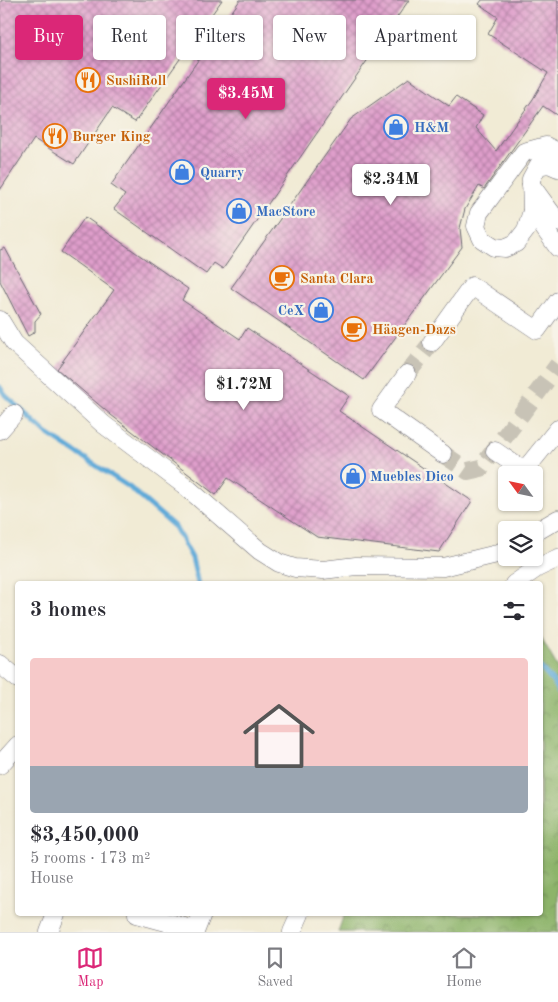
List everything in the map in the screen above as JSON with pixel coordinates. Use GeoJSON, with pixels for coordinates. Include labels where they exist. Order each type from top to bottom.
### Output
{"type":"FeatureCollection","features":[{"type":"Feature","properties":{"kind":"street"},"geometry":{"type":"LineString","coordinates":[[558,152],[546,146],[524,152],[479,213],[476,226],[482,239],[494,247],[505,248],[516,243],[526,230],[532,211],[531,179],[538,166],[549,164],[558,168]]}},
{"type":"Feature","properties":{"kind":"street"},"geometry":{"type":"LineString","coordinates":[[531,185],[558,222]]}},
{"type":"Feature","properties":{"kind":"street"},"geometry":{"type":"LineString","coordinates":[[532,211],[558,248]]}},
{"type":"Feature","properties":{"kind":"street"},"geometry":{"type":"LineString","coordinates":[[432,342],[472,286],[538,330],[558,301]]}},
{"type":"Feature","properties":{"kind":"street"},"geometry":{"type":"LineString","coordinates":[[0,320],[14,344],[103,424],[184,485],[260,551],[279,563],[295,568],[323,570],[356,566],[443,567],[498,553]]}},
{"type":"Feature","properties":{"kind":"street"},"geometry":{"type":"LineString","coordinates":[[407,374],[381,410],[443,454]]}},
{"type":"Feature","properties":{"kind":"street"},"geometry":{"type":"LineString","coordinates":[[0,430],[14,414]]}},
{"type":"Feature","properties":{"kind":"street"},"geometry":{"type":"LineString","coordinates":[[495,451],[524,471],[558,429]]}},
{"type":"Feature","properties":{"kind":"street"},"geometry":{"type":"LineString","coordinates":[[543,528],[558,519]]}},
{"type":"Feature","properties":{"kind":"street"},"geometry":{"type":"LineString","coordinates":[[518,581],[537,568],[558,558]]}},
{"type":"Feature","properties":{"kind":"street"},"geometry":{"type":"LineString","coordinates":[[0,664],[15,676]]}},
{"type":"Feature","properties":{"kind":"street"},"geometry":{"type":"LineString","coordinates":[[0,764],[15,748]]}},
{"type":"Feature","properties":{"kind":"street"},"geometry":{"type":"LineString","coordinates":[[49,932],[55,916]]}},
{"type":"Feature","properties":{"kind":"street"},"geometry":{"type":"LineString","coordinates":[[143,916],[195,931],[201,916]]}},
{"type":"Feature","properties":{"kind":"street"},"geometry":{"type":"LineString","coordinates":[[292,932],[299,916]]}},
{"type":"Feature","properties":{"kind":"green space"},"geometry":{"type":"Polygon","coordinates":[[[543,641],[558,668],[558,932],[338,932],[343,916],[543,916],[543,641]]]}},
{"type":"Feature","properties":{"kind":"building"},"geometry":{"type":"Polygon","coordinates":[[[2,0],[222,0],[211,15],[176,15],[176,60],[179,60],[135,122],[112,108],[74,164],[34,139],[0,190],[0,3],[2,0]]]}},
{"type":"Feature","properties":{"kind":"building"},"geometry":{"type":"Polygon","coordinates":[[[240,0],[409,0],[399,15],[356,15],[356,60],[368,60],[223,269],[214,263],[206,274],[114,209],[125,195],[111,185],[198,60],[263,60],[263,15],[230,15],[240,0]]]}},
{"type":"Feature","properties":{"kind":"building"},"geometry":{"type":"Polygon","coordinates":[[[482,0],[558,0],[558,116],[543,106],[484,189],[479,186],[465,209],[460,228],[462,247],[364,380],[231,288],[351,119],[409,78],[449,106],[456,97],[483,115],[476,128],[496,151],[533,99],[548,73],[488,34],[498,17],[479,4],[482,0]]]}},
{"type":"Feature","properties":{"kind":"building"},"geometry":{"type":"Polygon","coordinates":[[[85,217],[188,289],[182,300],[240,339],[247,328],[349,396],[339,411],[472,501],[439,552],[317,537],[228,478],[216,495],[111,415],[57,369],[114,290],[61,252],[85,217]]]}},
{"type":"Feature","properties":{"kind":"building"},"geometry":{"type":"Polygon","coordinates":[[[5,248],[41,314],[35,321],[35,332],[28,336],[0,281],[0,250],[5,248]]]}},
{"type":"Feature","properties":{"kind":"waterway"},"geometry":{"type":"LineString","coordinates":[[0,387],[5,395],[46,433],[129,487],[175,527],[192,558],[197,581]]}},
{"type":"Feature","properties":{"kind":"waterway"},"geometry":{"type":"LineString","coordinates":[[543,670],[553,682],[558,692]]}},
{"type":"Feature","properties":{"kind":"tunnel"},"geometry":{"type":"LineString","coordinates":[[407,374],[432,342]]}},
{"type":"Feature","properties":{"kind":"tunnel"},"geometry":{"type":"LineString","coordinates":[[443,454],[468,471],[481,468],[558,365]]}},
{"type":"Feature","properties":{"kind":"place","name":"SushiRoll"},"geometry":{"type":"Point","coordinates":[88,80]}},
{"type":"Feature","properties":{"kind":"place","name":"H&M"},"geometry":{"type":"Point","coordinates":[396,127]}},
{"type":"Feature","properties":{"kind":"place","name":"Burger King"},"geometry":{"type":"Point","coordinates":[55,136]}},
{"type":"Feature","properties":{"kind":"place","name":"Quarry"},"geometry":{"type":"Point","coordinates":[182,172]}},
{"type":"Feature","properties":{"kind":"place","name":"MacStore"},"geometry":{"type":"Point","coordinates":[239,211]}},
{"type":"Feature","properties":{"kind":"place","name":"Santa Clara"},"geometry":{"type":"Point","coordinates":[282,278]}},
{"type":"Feature","properties":{"kind":"place","name":"CeX"},"geometry":{"type":"Point","coordinates":[321,310]}},
{"type":"Feature","properties":{"kind":"place","name":"Häagen-Dazs"},"geometry":{"type":"Point","coordinates":[354,329]}},
{"type":"Feature","properties":{"kind":"place","name":"Muebles Dico"},"geometry":{"type":"Point","coordinates":[353,476]}}]}
